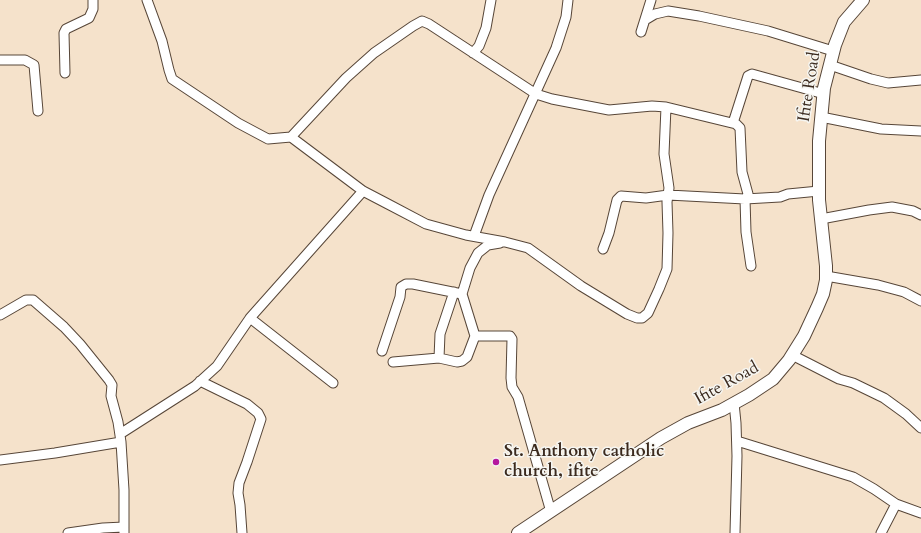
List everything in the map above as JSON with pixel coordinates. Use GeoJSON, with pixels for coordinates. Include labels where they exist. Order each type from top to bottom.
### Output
{"type":"FeatureCollection","features":[{"type":"Feature","properties":{"kind":"street"},"geometry":{"type":"LineString","coordinates":[[66,73],[64,33],[66,29],[89,18],[93,9],[93,0]]}},
{"type":"Feature","properties":{"kind":"street"},"geometry":{"type":"LineString","coordinates":[[147,0],[162,41],[172,79],[199,98],[268,139],[292,137],[362,191],[426,224],[528,248],[581,286],[620,310],[637,318],[642,318],[648,313],[667,269],[669,188],[664,154],[666,107]]}},
{"type":"Feature","properties":{"kind":"street"},"geometry":{"type":"LineString","coordinates":[[473,53],[479,46],[486,28],[491,0]]}},
{"type":"Feature","properties":{"kind":"street"},"geometry":{"type":"LineString","coordinates":[[474,236],[489,195],[556,48],[566,17],[568,0]]}},
{"type":"Feature","properties":{"kind":"street"},"geometry":{"type":"LineString","coordinates":[[641,32],[651,0]]}},
{"type":"Feature","properties":{"kind":"street","name":"Ifite Road"},"geometry":{"type":"LineString","coordinates":[[518,533],[661,438],[688,423],[722,410],[749,395],[773,378],[792,355],[804,336],[817,308],[823,294],[826,276],[819,192],[819,141],[824,94],[833,51],[844,22],[863,0]]}},
{"type":"Feature","properties":{"kind":"street"},"geometry":{"type":"LineString","coordinates":[[645,20],[655,14],[668,11],[699,16],[768,31],[833,51]]}},
{"type":"Feature","properties":{"kind":"street"},"geometry":{"type":"LineString","coordinates":[[292,137],[346,78],[374,53],[422,21],[429,24],[536,94],[552,99],[610,110],[652,106],[666,107],[736,124],[740,128],[742,172],[748,194],[745,199],[746,232],[751,266]]}},
{"type":"Feature","properties":{"kind":"street"},"geometry":{"type":"LineString","coordinates":[[0,60],[25,60],[34,65],[38,111]]}},
{"type":"Feature","properties":{"kind":"street"},"geometry":{"type":"LineString","coordinates":[[830,65],[888,83],[921,80]]}},
{"type":"Feature","properties":{"kind":"street"},"geometry":{"type":"LineString","coordinates":[[733,123],[748,76],[752,74],[824,94]]}},
{"type":"Feature","properties":{"kind":"street"},"geometry":{"type":"LineString","coordinates":[[822,117],[881,130],[921,131]]}},
{"type":"Feature","properties":{"kind":"street"},"geometry":{"type":"LineString","coordinates":[[0,460],[55,453],[120,438],[200,381],[217,366],[250,318],[362,191]]}},
{"type":"Feature","properties":{"kind":"street"},"geometry":{"type":"LineString","coordinates":[[603,249],[609,233],[617,200],[621,196],[646,198],[668,196],[745,199],[780,197],[788,194],[819,192]]}},
{"type":"Feature","properties":{"kind":"street"},"geometry":{"type":"LineString","coordinates":[[821,219],[892,207],[913,211],[921,215]]}},
{"type":"Feature","properties":{"kind":"street"},"geometry":{"type":"LineString","coordinates":[[439,358],[440,334],[478,253],[488,245],[506,242]]}},
{"type":"Feature","properties":{"kind":"street"},"geometry":{"type":"LineString","coordinates":[[826,276],[878,285],[904,292],[921,300]]}},
{"type":"Feature","properties":{"kind":"street"},"geometry":{"type":"LineString","coordinates":[[382,351],[400,297],[401,287],[406,284],[413,284],[458,293]]}},
{"type":"Feature","properties":{"kind":"street"},"geometry":{"type":"LineString","coordinates":[[393,362],[439,358],[457,362],[462,361],[467,357],[476,336],[458,293]]}},
{"type":"Feature","properties":{"kind":"street"},"geometry":{"type":"LineString","coordinates":[[0,315],[26,300],[33,300],[64,327],[80,344],[112,385],[111,396],[118,422],[120,438],[124,490],[124,530],[103,528],[68,533]]}},
{"type":"Feature","properties":{"kind":"street"},"geometry":{"type":"LineString","coordinates":[[250,318],[333,383]]}},
{"type":"Feature","properties":{"kind":"street"},"geometry":{"type":"LineString","coordinates":[[476,336],[510,336],[512,339],[512,387],[518,397],[551,512]]}},
{"type":"Feature","properties":{"kind":"street"},"geometry":{"type":"LineString","coordinates":[[792,355],[884,398],[906,414],[921,428]]}},
{"type":"Feature","properties":{"kind":"street"},"geometry":{"type":"LineString","coordinates":[[200,381],[247,404],[258,413],[261,419],[239,483],[238,493],[242,533]]}},
{"type":"Feature","properties":{"kind":"street"},"geometry":{"type":"LineString","coordinates":[[734,404],[737,442],[735,533]]}},
{"type":"Feature","properties":{"kind":"street"},"geometry":{"type":"LineString","coordinates":[[737,442],[853,477],[896,504],[921,513]]}},
{"type":"Feature","properties":{"kind":"street"},"geometry":{"type":"LineString","coordinates":[[881,533],[896,504]]}},
{"type":"Feature","properties":{"kind":"place","name":"St. Anthony catholic church, ifite"},"geometry":{"type":"Point","coordinates":[496,462]}}]}
